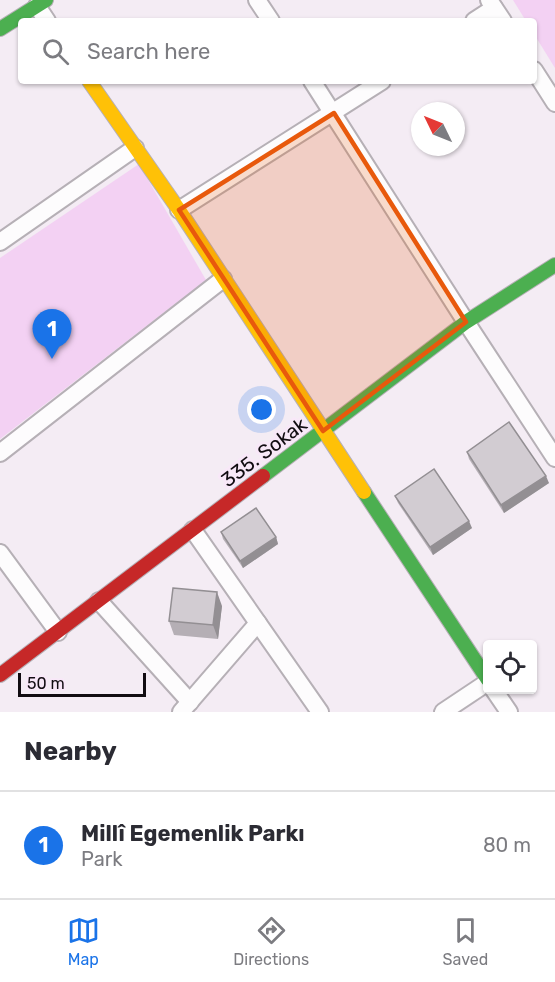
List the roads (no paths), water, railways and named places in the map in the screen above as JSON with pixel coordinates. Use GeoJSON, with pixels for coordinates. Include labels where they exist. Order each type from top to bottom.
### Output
{"type":"FeatureCollection","features":[{"type":"Feature","properties":{"kind":"street"},"geometry":{"type":"LineString","coordinates":[[257,0],[269,18]]}},
{"type":"Feature","properties":{"kind":"street"},"geometry":{"type":"LineString","coordinates":[[18,18],[41,3],[46,18]]}},
{"type":"Feature","properties":{"kind":"street"},"geometry":{"type":"LineString","coordinates":[[480,18],[495,10]]}},
{"type":"Feature","properties":{"kind":"street"},"geometry":{"type":"LineString","coordinates":[[0,30],[18,18]]}},
{"type":"Feature","properties":{"kind":"street"},"geometry":{"type":"LineString","coordinates":[[537,75],[555,103]]}},
{"type":"Feature","properties":{"kind":"street"},"geometry":{"type":"LineString","coordinates":[[91,84],[179,210],[483,673]]}},
{"type":"Feature","properties":{"kind":"street"},"geometry":{"type":"LineString","coordinates":[[314,84],[555,458]]}},
{"type":"Feature","properties":{"kind":"street"},"geometry":{"type":"LineString","coordinates":[[179,210],[378,84]]}},
{"type":"Feature","properties":{"kind":"street"},"geometry":{"type":"LineString","coordinates":[[0,242],[135,148]]}},
{"type":"Feature","properties":{"kind":"street","name":"335. Sokak"},"geometry":{"type":"LineString","coordinates":[[0,675],[466,322],[555,265]]}},
{"type":"Feature","properties":{"kind":"street"},"geometry":{"type":"LineString","coordinates":[[0,453],[223,279]]}},
{"type":"Feature","properties":{"kind":"street"},"geometry":{"type":"LineString","coordinates":[[193,530],[320,712]]}},
{"type":"Feature","properties":{"kind":"street"},"geometry":{"type":"LineString","coordinates":[[0,554],[58,632]]}},
{"type":"Feature","properties":{"kind":"street"},"geometry":{"type":"LineString","coordinates":[[99,601],[186,707],[258,623]]}},
{"type":"Feature","properties":{"kind":"street"},"geometry":{"type":"LineString","coordinates":[[443,712],[483,684]]}},
{"type":"Feature","properties":{"kind":"street"},"geometry":{"type":"LineString","coordinates":[[497,694],[509,712]]}},
{"type":"Feature","properties":{"kind":"place","name":"Millî Egemenlik Parkı"},"geometry":{"type":"Point","coordinates":[52,359]}}]}
